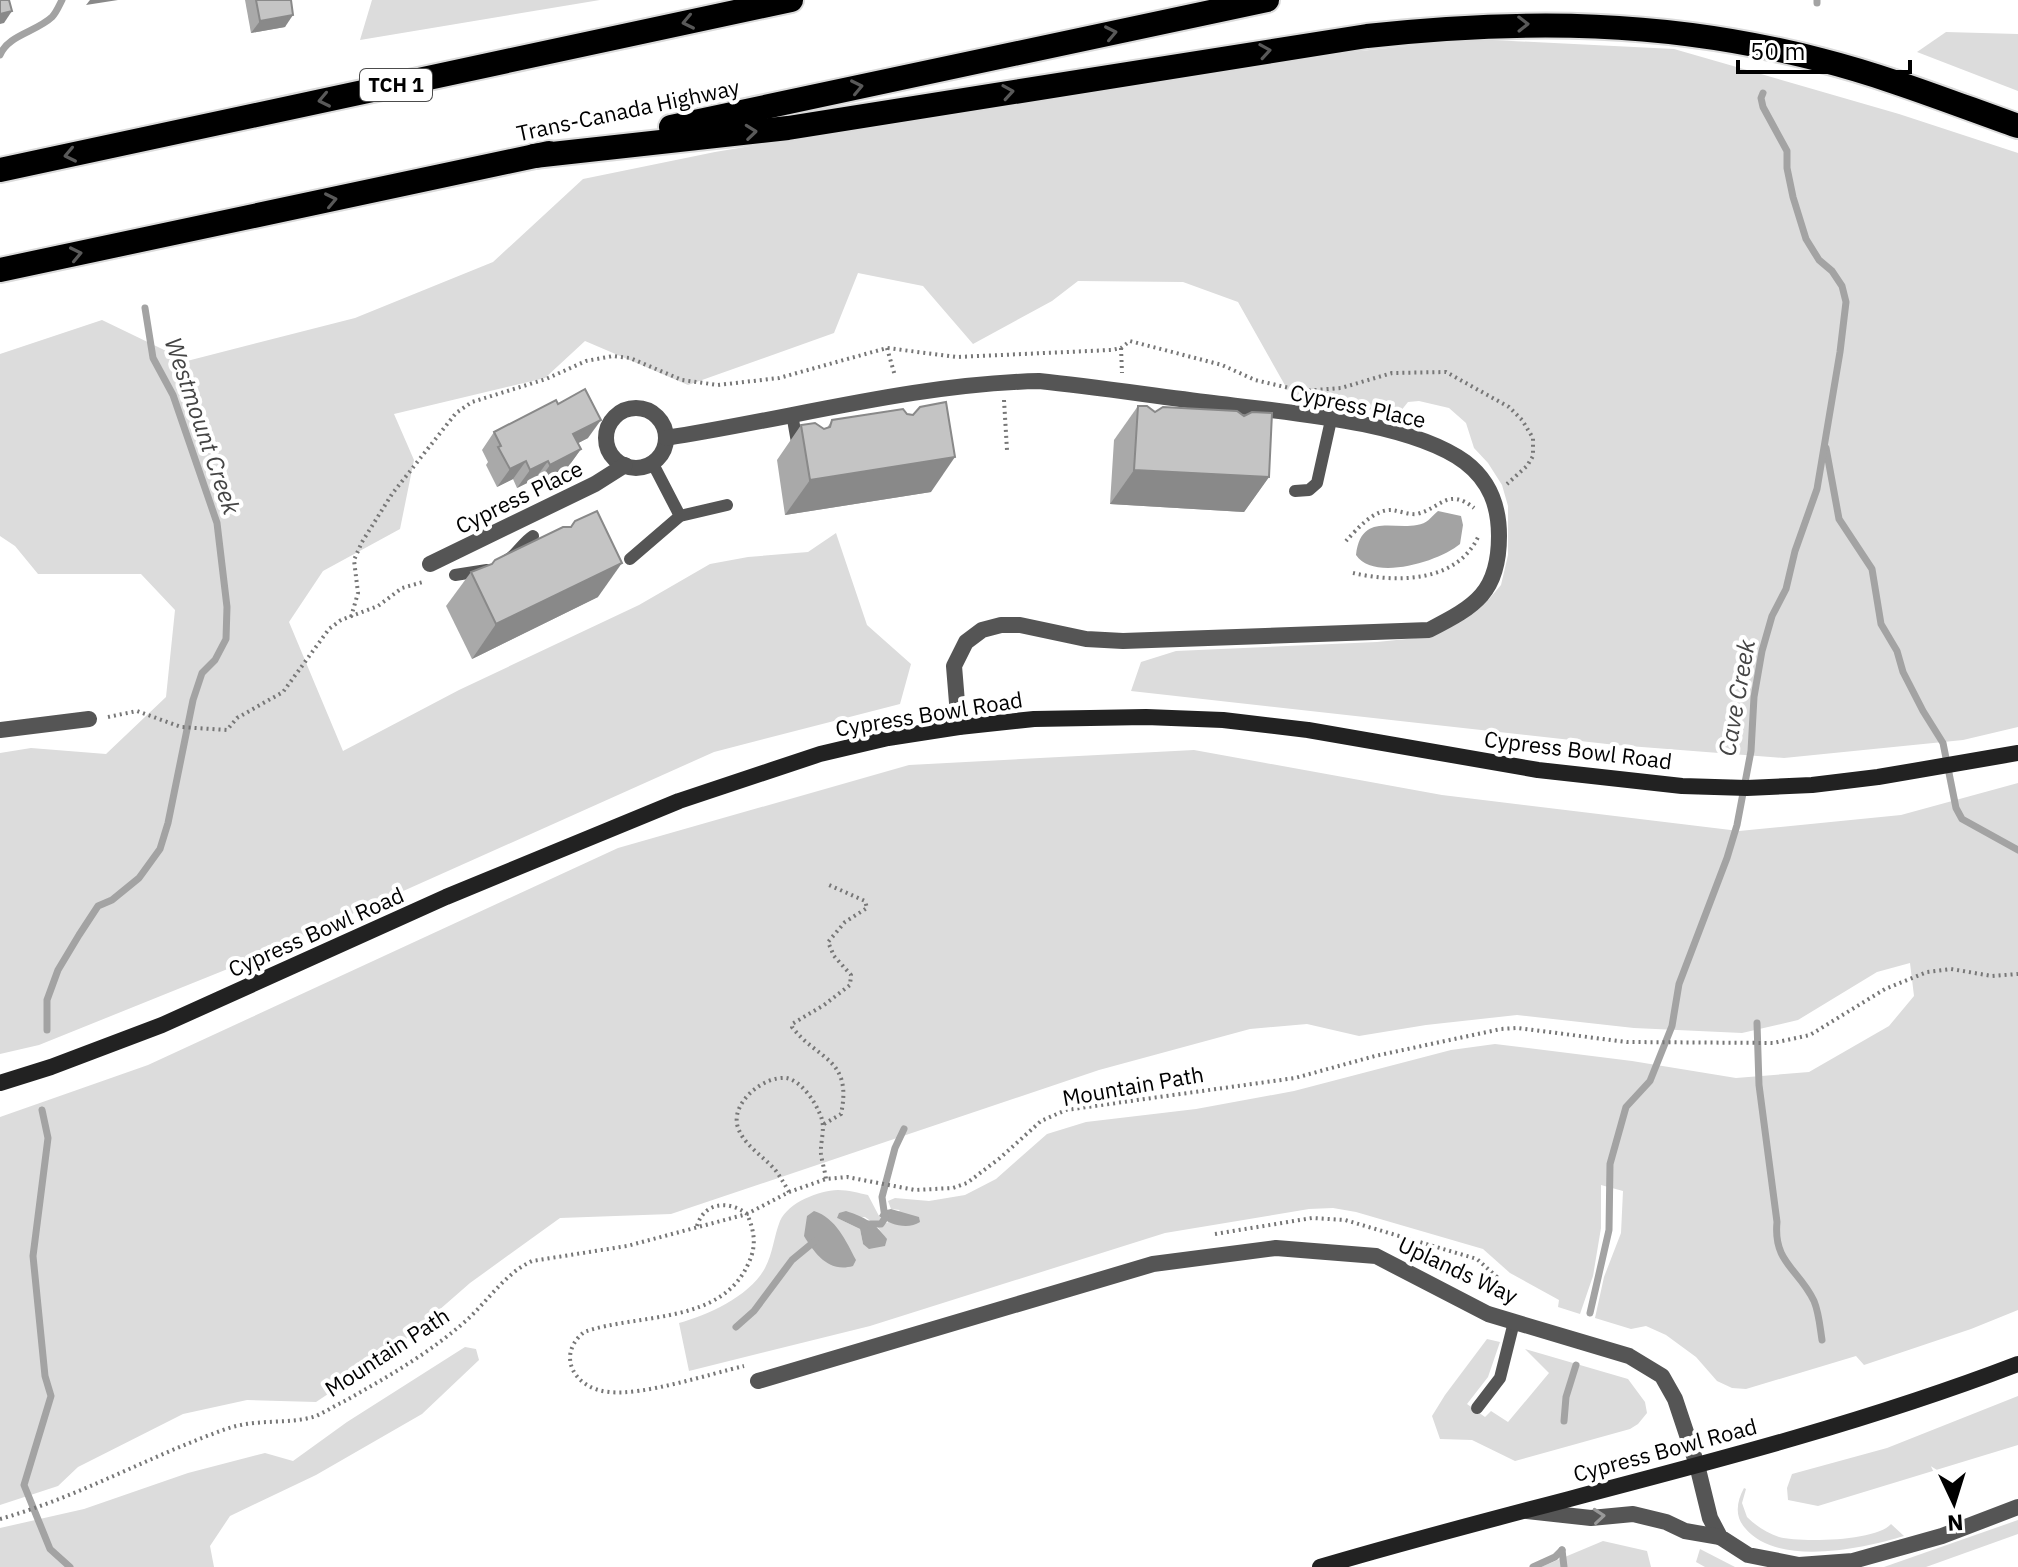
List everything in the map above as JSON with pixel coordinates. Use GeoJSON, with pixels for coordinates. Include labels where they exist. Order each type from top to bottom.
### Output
{"type":"FeatureCollection","features":[{"type":"Feature","properties":{"kind":"highway","name":"TCH 1"},"geometry":{"type":"LineString","coordinates":[[0,170],[791,0]]}},
{"type":"Feature","properties":{"kind":"highway","name":"Trans-Canada Highway"},"geometry":{"type":"LineString","coordinates":[[0,270],[1267,0]]}},
{"type":"Feature","properties":{"kind":"highway"},"geometry":{"type":"LineString","coordinates":[[534,156],[788,128],[1367,36],[1509,24],[1604,25],[1769,48],[1869,74],[2018,126]]}},
{"type":"Feature","properties":{"kind":"street","name":"Cypress Place"},"geometry":{"type":"LineString","coordinates":[[652,462],[642,467],[625,465],[611,454],[608,428],[618,414],[635,408],[652,412],[664,425],[666,438],[792,414],[882,404],[899,396],[1003,382],[1039,381],[1224,413],[1331,420],[1401,433],[1425,441],[1466,463],[1479,474],[1490,490]]}},
{"type":"Feature","properties":{"kind":"street"},"geometry":{"type":"LineString","coordinates":[[652,462],[663,451],[666,438]]}},
{"type":"Feature","properties":{"kind":"street","name":"Cypress Place"},"geometry":{"type":"LineString","coordinates":[[430,564],[595,484],[625,465]]}},
{"type":"Feature","properties":{"kind":"street"},"geometry":{"type":"LineString","coordinates":[[959,727],[953,673],[956,658],[966,642],[989,627],[1020,625],[1086,639],[1123,641],[1429,630],[1455,617],[1476,600],[1493,579],[1499,552],[1499,525],[1490,490]]}},
{"type":"Feature","properties":{"kind":"street","name":"Cypress Bowl Road"},"geometry":{"type":"LineString","coordinates":[[0,1083],[162,1025],[446,897],[679,801],[820,754],[888,738],[1034,719],[1146,717],[1223,720],[1308,730],[1538,770],[1682,786],[1747,788],[1812,785],[1878,777],[2018,753]]}},
{"type":"Feature","properties":{"kind":"street"},"geometry":{"type":"LineString","coordinates":[[0,730],[89,719]]}},
{"type":"Feature","properties":{"kind":"street","name":"Uplands Way"},"geometry":{"type":"LineString","coordinates":[[758,1381],[1153,1264],[1276,1248],[1376,1256],[1488,1314],[1629,1356],[1662,1376],[1675,1399],[1697,1465],[1710,1518],[1720,1537]]}},
{"type":"Feature","properties":{"kind":"street","name":"Cypress Bowl Road"},"geometry":{"type":"LineString","coordinates":[[1320,1567],[1884,1412],[2018,1364]]}},
{"type":"Feature","properties":{"kind":"street"},"geometry":{"type":"LineString","coordinates":[[1521,1511],[1591,1518],[1633,1514],[1666,1522],[1685,1531],[1720,1537],[1748,1555],[1774,1562],[1826,1565],[1853,1561],[1942,1536],[2018,1507]]}},
{"type":"Feature","properties":{"kind":"lane"},"geometry":{"type":"LineString","coordinates":[[792,414],[799,455]]}},
{"type":"Feature","properties":{"kind":"lane"},"geometry":{"type":"LineString","coordinates":[[1295,491],[1309,490],[1317,483],[1331,420]]}},
{"type":"Feature","properties":{"kind":"lane"},"geometry":{"type":"LineString","coordinates":[[796,434],[811,435]]}},
{"type":"Feature","properties":{"kind":"lane"},"geometry":{"type":"LineString","coordinates":[[652,462],[680,516]]}},
{"type":"Feature","properties":{"kind":"lane"},"geometry":{"type":"LineString","coordinates":[[630,559],[680,516],[727,505]]}},
{"type":"Feature","properties":{"kind":"lane"},"geometry":{"type":"LineString","coordinates":[[455,575],[469,571],[483,572],[513,557],[521,544],[535,540],[525,518]]}},
{"type":"Feature","properties":{"kind":"lane"},"geometry":{"type":"LineString","coordinates":[[447,556],[463,591]]}},
{"type":"Feature","properties":{"kind":"lane"},"geometry":{"type":"LineString","coordinates":[[1477,1408],[1500,1378],[1514,1322]]}},
{"type":"Feature","properties":{"kind":"path"},"geometry":{"type":"LineString","coordinates":[[351,617],[358,593],[354,560],[362,542],[392,494],[456,413],[472,402],[546,379],[599,357],[630,358],[682,380],[718,385],[779,378],[887,348],[957,357],[1111,350],[1121,348],[1130,341],[1222,365],[1255,380],[1302,391],[1341,388],[1392,373],[1446,372],[1509,407],[1533,438],[1534,450],[1527,466],[1504,486],[1490,490]]}},
{"type":"Feature","properties":{"kind":"path"},"geometry":{"type":"LineString","coordinates":[[887,348],[899,396]]}},
{"type":"Feature","properties":{"kind":"path"},"geometry":{"type":"LineString","coordinates":[[1003,382],[1007,450]]}},
{"type":"Feature","properties":{"kind":"path"},"geometry":{"type":"LineString","coordinates":[[1346,541],[1383,511],[1416,514],[1443,500],[1455,498],[1476,510]]}},
{"type":"Feature","properties":{"kind":"path"},"geometry":{"type":"LineString","coordinates":[[1353,573],[1409,578],[1447,569],[1465,559],[1474,548],[1480,523]]}},
{"type":"Feature","properties":{"kind":"path"},"geometry":{"type":"LineString","coordinates":[[89,719],[137,711],[181,727],[227,730],[237,718],[283,692],[329,629],[341,620],[378,606],[402,588],[430,580],[430,564]]}},
{"type":"Feature","properties":{"kind":"path"},"geometry":{"type":"LineString","coordinates":[[824,1124],[841,1114],[843,1086],[833,1062],[797,1034],[792,1024],[850,985],[851,975],[834,956],[828,942],[845,922],[867,908],[865,901],[829,885]]}},
{"type":"Feature","properties":{"kind":"path","name":"Mountain Path"},"geometry":{"type":"LineString","coordinates":[[0,1519],[93,1487],[229,1427],[259,1420],[316,1416],[441,1341],[514,1273],[532,1261],[627,1246],[747,1214],[789,1192],[826,1179],[847,1177],[896,1188],[931,1190],[967,1183],[1041,1121],[1066,1110],[1295,1078],[1375,1056],[1501,1029],[1517,1028],[1658,1043],[1773,1043],[1810,1035],[1911,976],[1951,969],[1992,976],[2018,974]]}},
{"type":"Feature","properties":{"kind":"path"},"geometry":{"type":"LineString","coordinates":[[789,1192],[776,1172],[740,1132],[736,1122],[746,1097],[773,1079],[795,1081],[819,1110],[824,1124],[821,1152],[826,1179]]}},
{"type":"Feature","properties":{"kind":"path"},"geometry":{"type":"LineString","coordinates":[[690,1310],[738,1284],[754,1252],[754,1235],[747,1214],[729,1205],[718,1205],[708,1210],[700,1217],[697,1227]]}},
{"type":"Feature","properties":{"kind":"shaded area"},"geometry":{"type":"Polygon","coordinates":[[[372,0],[600,0],[360,40],[372,0]]]}},
{"type":"Feature","properties":{"kind":"shaded area"},"geometry":{"type":"Polygon","coordinates":[[[1946,32],[2018,34],[2018,91],[1917,52],[1946,32]]]}},
{"type":"Feature","properties":{"kind":"shaded area"},"geometry":{"type":"Polygon","coordinates":[[[1472,39],[1674,49],[1899,114],[2018,153],[2018,727],[1963,740],[1784,758],[1616,745],[1131,691],[1141,662],[1176,651],[1426,637],[1462,619],[1489,599],[1501,585],[1508,555],[1508,506],[1502,485],[1474,448],[1466,423],[1449,408],[1419,401],[1408,402],[1400,412],[1365,409],[1351,415],[1295,403],[1238,302],[1183,282],[1078,281],[1052,301],[973,344],[923,286],[858,273],[834,333],[688,385],[585,341],[545,378],[394,414],[414,460],[400,529],[323,571],[289,622],[343,751],[459,690],[639,605],[710,564],[808,552],[836,533],[867,625],[911,664],[900,704],[714,752],[240,964],[39,1045],[0,1054],[0,753],[31,748],[106,754],[166,697],[175,610],[141,574],[38,574],[15,546],[0,536],[0,354],[102,320],[187,361],[355,318],[493,262],[583,179],[715,152],[1213,67],[1472,39]]]}},
{"type":"Feature","properties":{"kind":"shaded area"},"geometry":{"type":"Polygon","coordinates":[[[1438,511],[1461,516],[1463,525],[1460,544],[1438,557],[1392,568],[1365,563],[1356,555],[1364,533],[1371,528],[1420,524],[1438,511]]]}},
{"type":"Feature","properties":{"kind":"shaded area"},"geometry":{"type":"Polygon","coordinates":[[[1194,750],[1442,795],[1739,831],[1901,815],[2018,783],[2018,1310],[1864,1365],[1856,1356],[1746,1389],[1732,1388],[1717,1381],[1696,1357],[1666,1335],[1646,1326],[1631,1329],[1595,1318],[1604,1277],[1621,1233],[1623,1191],[1601,1185],[1601,1228],[1593,1276],[1580,1314],[1558,1307],[1559,1300],[1510,1273],[1483,1249],[1356,1212],[1333,1208],[1309,1209],[1165,1233],[870,1326],[689,1371],[679,1323],[715,1309],[749,1287],[765,1268],[784,1214],[813,1195],[838,1190],[868,1195],[879,1216],[887,1223],[900,1210],[891,1209],[888,1201],[895,1198],[929,1201],[965,1195],[996,1179],[1047,1134],[1086,1122],[1196,1109],[1294,1091],[1451,1050],[1495,1044],[1736,1078],[1809,1072],[1889,1026],[1914,996],[1910,963],[1877,972],[1798,1020],[1742,1033],[1634,1028],[1517,1015],[1359,1036],[1307,1024],[1250,1029],[1099,1070],[671,1214],[560,1218],[470,1283],[391,1352],[316,1402],[247,1400],[183,1414],[78,1467],[58,1486],[0,1505],[0,1117],[148,1065],[618,848],[909,765],[1194,750]],[[865,1217],[837,1218],[860,1229],[863,1244],[886,1238],[865,1217]]]}},
{"type":"Feature","properties":{"kind":"shaded area"},"geometry":{"type":"Polygon","coordinates":[[[891,1209],[919,1217],[920,1222],[910,1226],[899,1225],[879,1216],[882,1211],[891,1209]]]}},
{"type":"Feature","properties":{"kind":"shaded area"},"geometry":{"type":"Polygon","coordinates":[[[814,1211],[822,1214],[840,1231],[856,1260],[853,1266],[830,1264],[808,1243],[804,1236],[807,1216],[814,1211]]]}},
{"type":"Feature","properties":{"kind":"shaded area"},"geometry":{"type":"Polygon","coordinates":[[[846,1211],[874,1225],[887,1239],[885,1246],[869,1249],[863,1244],[860,1229],[837,1218],[839,1213],[846,1211]]]}},
{"type":"Feature","properties":{"kind":"shaded area"},"geometry":{"type":"Polygon","coordinates":[[[1487,1339],[1500,1342],[1488,1377],[1467,1404],[1485,1417],[1491,1411],[1508,1422],[1549,1373],[1525,1349],[1628,1379],[1645,1402],[1647,1413],[1630,1429],[1515,1461],[1472,1440],[1440,1439],[1432,1416],[1487,1339]]]}},
{"type":"Feature","properties":{"kind":"shaded area"},"geometry":{"type":"Polygon","coordinates":[[[465,1347],[476,1349],[479,1360],[422,1414],[316,1475],[230,1516],[210,1546],[214,1567],[0,1567],[0,1528],[84,1509],[188,1473],[265,1453],[293,1461],[347,1422],[465,1347]]]}},
{"type":"Feature","properties":{"kind":"shaded area"},"geometry":{"type":"Polygon","coordinates":[[[2018,1396],[2018,1445],[1818,1506],[1788,1500],[1787,1488],[1792,1474],[1887,1448],[2018,1396]]]}},
{"type":"Feature","properties":{"kind":"shaded area"},"geometry":{"type":"Polygon","coordinates":[[[1744,1488],[1742,1503],[1747,1517],[1779,1537],[1820,1540],[1855,1537],[1883,1530],[1891,1524],[1904,1536],[1866,1546],[1821,1552],[1777,1548],[1759,1540],[1739,1519],[1738,1508],[1744,1488]]]}},
{"type":"Feature","properties":{"kind":"shaded area"},"geometry":{"type":"Polygon","coordinates":[[[2018,1520],[2018,1534],[1926,1567],[1884,1567],[2018,1520]]]}},
{"type":"Feature","properties":{"kind":"shaded area"},"geometry":{"type":"Polygon","coordinates":[[[1603,1541],[1647,1551],[1651,1567],[1541,1567],[1603,1541]]]}},
{"type":"Feature","properties":{"kind":"shaded area"},"geometry":{"type":"Polygon","coordinates":[[[1700,1549],[1735,1567],[1705,1567],[1696,1562],[1700,1549]]]}},
{"type":"Feature","properties":{"kind":"building"},"geometry":{"type":"Polygon","coordinates":[[[0,0],[9,0],[12,11],[0,14],[0,0]]]}},
{"type":"Feature","properties":{"kind":"building"},"geometry":{"type":"Polygon","coordinates":[[[256,0],[291,0],[293,15],[260,21],[256,0]]]}},
{"type":"Feature","properties":{"kind":"building"},"geometry":{"type":"Polygon","coordinates":[[[585,389],[601,420],[573,434],[581,449],[550,465],[548,461],[530,470],[526,461],[510,469],[494,432],[556,400],[558,404],[585,389]]]}},
{"type":"Feature","properties":{"kind":"building"},"geometry":{"type":"Polygon","coordinates":[[[946,402],[955,457],[810,480],[801,425],[815,423],[824,429],[830,427],[832,420],[903,409],[913,415],[920,407],[946,402]]]}},
{"type":"Feature","properties":{"kind":"building"},"geometry":{"type":"Polygon","coordinates":[[[1138,406],[1147,406],[1155,412],[1163,407],[1237,411],[1244,416],[1252,412],[1272,413],[1269,477],[1134,470],[1138,406]]]}},
{"type":"Feature","properties":{"kind":"building"},"geometry":{"type":"Polygon","coordinates":[[[597,511],[622,563],[496,624],[471,572],[563,527],[571,527],[575,521],[597,511]]]}},
{"type":"Feature","properties":{"kind":"waterway","name":"Westmount Creek"},"geometry":{"type":"LineString","coordinates":[[0,55],[9,43],[52,17],[62,0]]}},
{"type":"Feature","properties":{"kind":"waterway","name":"Cave Creek"},"geometry":{"type":"LineString","coordinates":[[1590,1313],[1609,1230],[1610,1164],[1626,1107],[1650,1081],[1672,1026],[1679,984],[1737,825],[1751,751],[1754,697],[1762,651],[1772,616],[1786,589],[1795,551],[1817,489],[1840,352],[1846,302],[1842,286],[1832,271],[1819,260],[1806,239],[1793,197],[1787,151],[1763,107],[1763,93]]}},
{"type":"Feature","properties":{"kind":"waterway","name":"Westmount Creek"},"geometry":{"type":"LineString","coordinates":[[47,1030],[47,1000],[58,970],[79,935],[98,906],[112,900],[139,878],[160,849],[193,700],[202,673],[215,660],[226,639],[227,607],[217,523],[173,395],[153,358],[145,308]]}},
{"type":"Feature","properties":{"kind":"waterway"},"geometry":{"type":"LineString","coordinates":[[1826,448],[1839,519],[1872,569],[1881,624],[1897,651],[1903,672],[1923,711],[1943,743],[1956,808],[1962,819],[2018,850]]}},
{"type":"Feature","properties":{"kind":"waterway"},"geometry":{"type":"LineString","coordinates":[[1757,1023],[1759,1085],[1779,1247],[1814,1301],[1822,1340]]}},
{"type":"Feature","properties":{"kind":"waterway","name":"Westmount Creek"},"geometry":{"type":"LineString","coordinates":[[42,1110],[48,1138],[33,1256],[45,1376],[51,1396],[24,1485],[50,1549],[70,1567]]}},
{"type":"Feature","properties":{"kind":"waterway"},"geometry":{"type":"LineString","coordinates":[[868,1224],[881,1224],[885,1218],[882,1197],[895,1148],[904,1129]]}},
{"type":"Feature","properties":{"kind":"waterway"},"geometry":{"type":"LineString","coordinates":[[736,1327],[754,1311],[792,1260],[815,1241]]}},
{"type":"Feature","properties":{"kind":"waterway","name":"Cave Creek"},"geometry":{"type":"LineString","coordinates":[[1564,1421],[1566,1397],[1576,1365]]}},
{"type":"Feature","properties":{"kind":"waterway"},"geometry":{"type":"LineString","coordinates":[[1562,1550],[1564,1567]]}},
{"type":"Feature","properties":{"kind":"waterway"},"geometry":{"type":"LineString","coordinates":[[1533,1567],[1555,1557],[1562,1550]]}}]}
